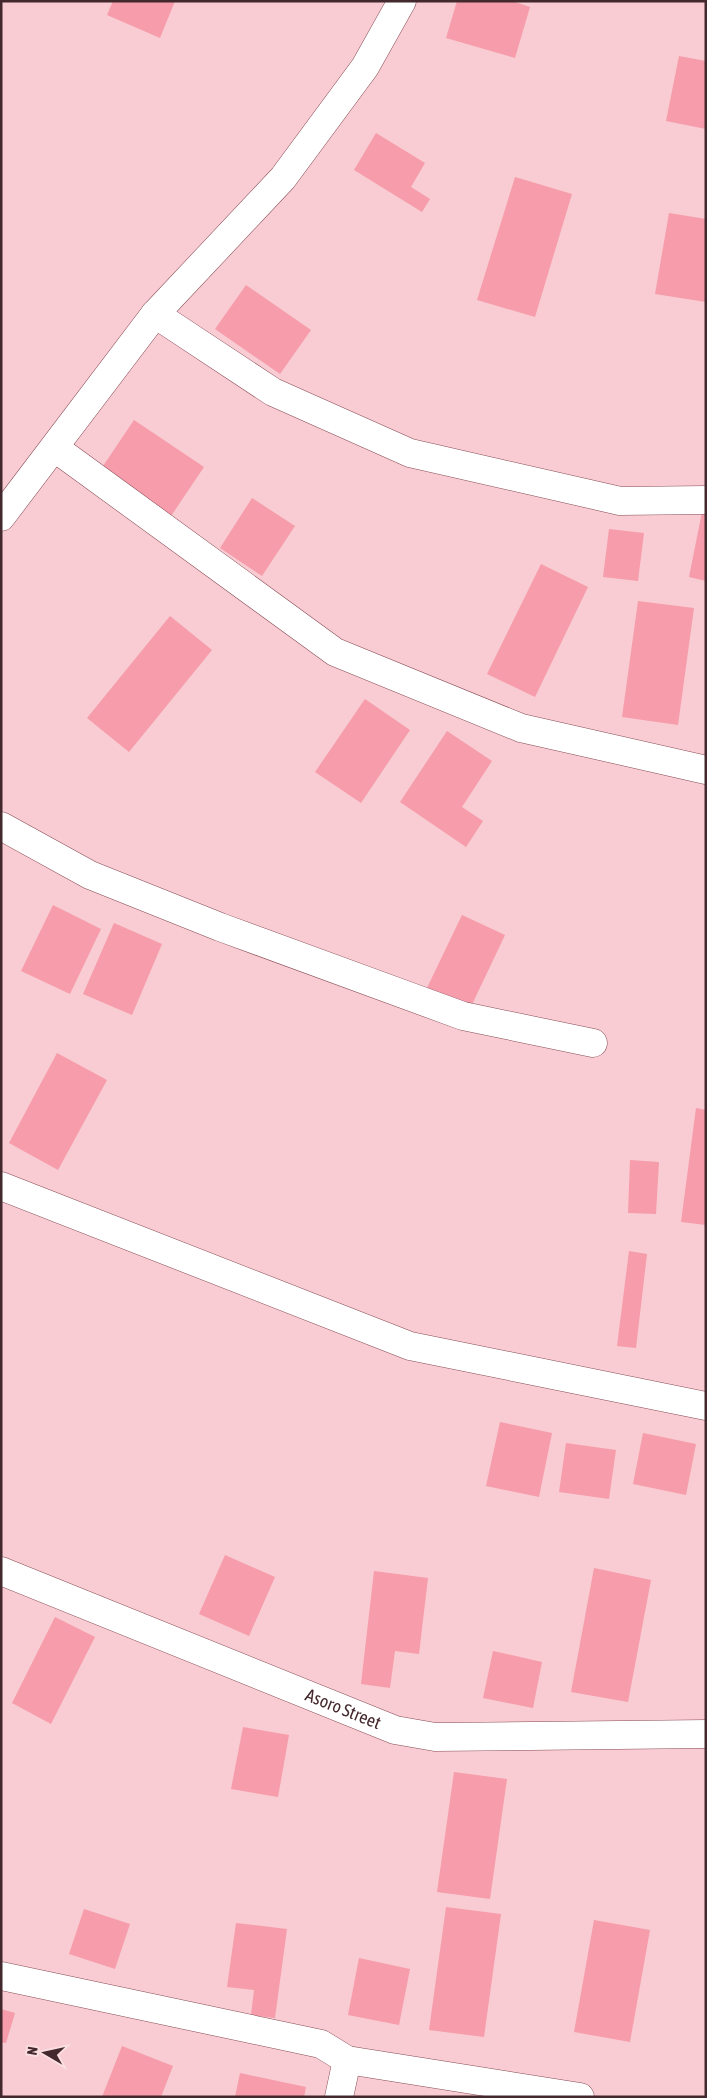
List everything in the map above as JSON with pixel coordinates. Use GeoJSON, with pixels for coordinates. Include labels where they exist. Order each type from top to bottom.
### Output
{"type":"FeatureCollection","features":[{"type":"Feature","properties":{"kind":"street"},"geometry":{"type":"LineString","coordinates":[[1,517],[155,314],[283,178],[365,67],[402,1]]}},
{"type":"Feature","properties":{"kind":"street"},"geometry":{"type":"LineString","coordinates":[[155,314],[272,392],[410,453],[620,501],[706,500]]}},
{"type":"Feature","properties":{"kind":"street"},"geometry":{"type":"LineString","coordinates":[[55,448],[335,652],[521,728],[706,770]]}},
{"type":"Feature","properties":{"kind":"street"},"geometry":{"type":"LineString","coordinates":[[1,826],[90,875],[220,927],[435,1006],[463,1016],[593,1043]]}},
{"type":"Feature","properties":{"kind":"street"},"geometry":{"type":"LineString","coordinates":[[1,1186],[410,1346],[706,1406]]}},
{"type":"Feature","properties":{"kind":"street","name":"Asoro Street"},"geometry":{"type":"LineString","coordinates":[[1,1571],[395,1730],[435,1736],[706,1734]]}},
{"type":"Feature","properties":{"kind":"street"},"geometry":{"type":"LineString","coordinates":[[1,1976],[321,2044],[347,2060],[580,2097]]}},
{"type":"Feature","properties":{"kind":"street"},"geometry":{"type":"LineString","coordinates":[[338,2097],[347,2060]]}},
{"type":"Feature","properties":{"kind":"building"},"geometry":{"type":"Polygon","coordinates":[[[113,1],[175,1],[160,38],[107,15],[113,1]]]}},
{"type":"Feature","properties":{"kind":"building"},"geometry":{"type":"Polygon","coordinates":[[[457,1],[512,1],[530,7],[515,58],[446,38],[457,1]]]}},
{"type":"Feature","properties":{"kind":"building"},"geometry":{"type":"Polygon","coordinates":[[[679,56],[706,61],[706,129],[666,121],[679,56]]]}},
{"type":"Feature","properties":{"kind":"building"},"geometry":{"type":"Polygon","coordinates":[[[376,133],[425,163],[411,187],[430,199],[422,212],[354,170],[376,133]]]}},
{"type":"Feature","properties":{"kind":"building"},"geometry":{"type":"Polygon","coordinates":[[[515,177],[572,194],[535,317],[477,300],[515,177]]]}},
{"type":"Feature","properties":{"kind":"building"},"geometry":{"type":"Polygon","coordinates":[[[669,213],[706,219],[706,302],[655,294],[669,213]]]}},
{"type":"Feature","properties":{"kind":"building"},"geometry":{"type":"Polygon","coordinates":[[[246,285],[311,330],[280,374],[215,329],[246,285]]]}},
{"type":"Feature","properties":{"kind":"building"},"geometry":{"type":"Polygon","coordinates":[[[134,420],[204,467],[169,519],[99,472],[134,420]]]}},
{"type":"Feature","properties":{"kind":"building"},"geometry":{"type":"Polygon","coordinates":[[[252,498],[295,526],[262,576],[220,548],[252,498]]]}},
{"type":"Feature","properties":{"kind":"building"},"geometry":{"type":"Polygon","coordinates":[[[702,512],[706,512],[706,581],[689,577],[702,512]]]}},
{"type":"Feature","properties":{"kind":"building"},"geometry":{"type":"Polygon","coordinates":[[[609,529],[644,533],[638,581],[603,577],[609,529]]]}},
{"type":"Feature","properties":{"kind":"building"},"geometry":{"type":"Polygon","coordinates":[[[541,564],[588,587],[535,697],[487,674],[541,564]]]}},
{"type":"Feature","properties":{"kind":"building"},"geometry":{"type":"Polygon","coordinates":[[[638,601],[694,608],[678,725],[622,717],[638,601]]]}},
{"type":"Feature","properties":{"kind":"building"},"geometry":{"type":"Polygon","coordinates":[[[170,616],[212,650],[129,752],[87,718],[170,616]]]}},
{"type":"Feature","properties":{"kind":"building"},"geometry":{"type":"Polygon","coordinates":[[[365,699],[410,730],[361,803],[315,772],[365,699]]]}},
{"type":"Feature","properties":{"kind":"building"},"geometry":{"type":"Polygon","coordinates":[[[447,731],[492,761],[462,807],[483,821],[466,847],[400,802],[447,731]]]}},
{"type":"Feature","properties":{"kind":"building"},"geometry":{"type":"Polygon","coordinates":[[[53,905],[101,929],[70,994],[21,971],[53,905]]]}},
{"type":"Feature","properties":{"kind":"building"},"geometry":{"type":"Polygon","coordinates":[[[462,915],[505,935],[468,1013],[425,992],[462,915]]]}},
{"type":"Feature","properties":{"kind":"building"},"geometry":{"type":"Polygon","coordinates":[[[114,923],[162,944],[132,1015],[83,994],[114,923]]]}},
{"type":"Feature","properties":{"kind":"building"},"geometry":{"type":"Polygon","coordinates":[[[57,1053],[107,1080],[58,1170],[9,1143],[57,1053]]]}},
{"type":"Feature","properties":{"kind":"building"},"geometry":{"type":"Polygon","coordinates":[[[696,1108],[706,1110],[706,1225],[681,1222],[696,1108]]]}},
{"type":"Feature","properties":{"kind":"building"},"geometry":{"type":"Polygon","coordinates":[[[630,1160],[659,1162],[656,1214],[628,1213],[630,1160]]]}},
{"type":"Feature","properties":{"kind":"building"},"geometry":{"type":"Polygon","coordinates":[[[629,1251],[647,1254],[636,1348],[617,1346],[629,1251]]]}},
{"type":"Feature","properties":{"kind":"building"},"geometry":{"type":"Polygon","coordinates":[[[500,1422],[552,1433],[539,1497],[486,1486],[500,1422]]]}},
{"type":"Feature","properties":{"kind":"building"},"geometry":{"type":"Polygon","coordinates":[[[643,1433],[696,1444],[686,1495],[633,1484],[643,1433]]]}},
{"type":"Feature","properties":{"kind":"building"},"geometry":{"type":"Polygon","coordinates":[[[566,1443],[616,1450],[609,1499],[559,1492],[566,1443]]]}},
{"type":"Feature","properties":{"kind":"building"},"geometry":{"type":"Polygon","coordinates":[[[225,1555],[275,1577],[249,1636],[199,1614],[225,1555]]]}},
{"type":"Feature","properties":{"kind":"building"},"geometry":{"type":"Polygon","coordinates":[[[594,1568],[651,1580],[628,1702],[571,1692],[594,1568]]]}},
{"type":"Feature","properties":{"kind":"building"},"geometry":{"type":"Polygon","coordinates":[[[374,1571],[428,1578],[419,1654],[395,1651],[390,1688],[361,1684],[374,1571]]]}},
{"type":"Feature","properties":{"kind":"building"},"geometry":{"type":"Polygon","coordinates":[[[55,1617],[95,1637],[51,1724],[12,1703],[55,1617]]]}},
{"type":"Feature","properties":{"kind":"building"},"geometry":{"type":"Polygon","coordinates":[[[493,1651],[542,1662],[533,1708],[483,1698],[493,1651]]]}},
{"type":"Feature","properties":{"kind":"building"},"geometry":{"type":"Polygon","coordinates":[[[243,1727],[289,1735],[278,1797],[231,1789],[243,1727]]]}},
{"type":"Feature","properties":{"kind":"building"},"geometry":{"type":"Polygon","coordinates":[[[454,1772],[507,1779],[490,1899],[437,1892],[454,1772]]]}},
{"type":"Feature","properties":{"kind":"building"},"geometry":{"type":"Polygon","coordinates":[[[446,1907],[501,1914],[484,2037],[429,2030],[446,1907]]]}},
{"type":"Feature","properties":{"kind":"building"},"geometry":{"type":"Polygon","coordinates":[[[84,1909],[130,1924],[115,1969],[69,1954],[84,1909]]]}},
{"type":"Feature","properties":{"kind":"building"},"geometry":{"type":"Polygon","coordinates":[[[594,1920],[650,1930],[630,2042],[574,2032],[594,1920]]]}},
{"type":"Feature","properties":{"kind":"building"},"geometry":{"type":"Polygon","coordinates":[[[236,1923],[287,1929],[275,2018],[251,2015],[254,1990],[227,1987],[236,1923]]]}},
{"type":"Feature","properties":{"kind":"building"},"geometry":{"type":"Polygon","coordinates":[[[359,1958],[410,1969],[399,2025],[348,2015],[359,1958]]]}},
{"type":"Feature","properties":{"kind":"building"},"geometry":{"type":"Polygon","coordinates":[[[1,2009],[15,2013],[6,2043],[1,2042],[1,2009]]]}},
{"type":"Feature","properties":{"kind":"building"},"geometry":{"type":"Polygon","coordinates":[[[122,2046],[173,2066],[161,2097],[102,2097],[122,2046]]]}},
{"type":"Feature","properties":{"kind":"building"},"geometry":{"type":"Polygon","coordinates":[[[240,2073],[306,2087],[304,2097],[235,2097],[240,2073]]]}}]}
